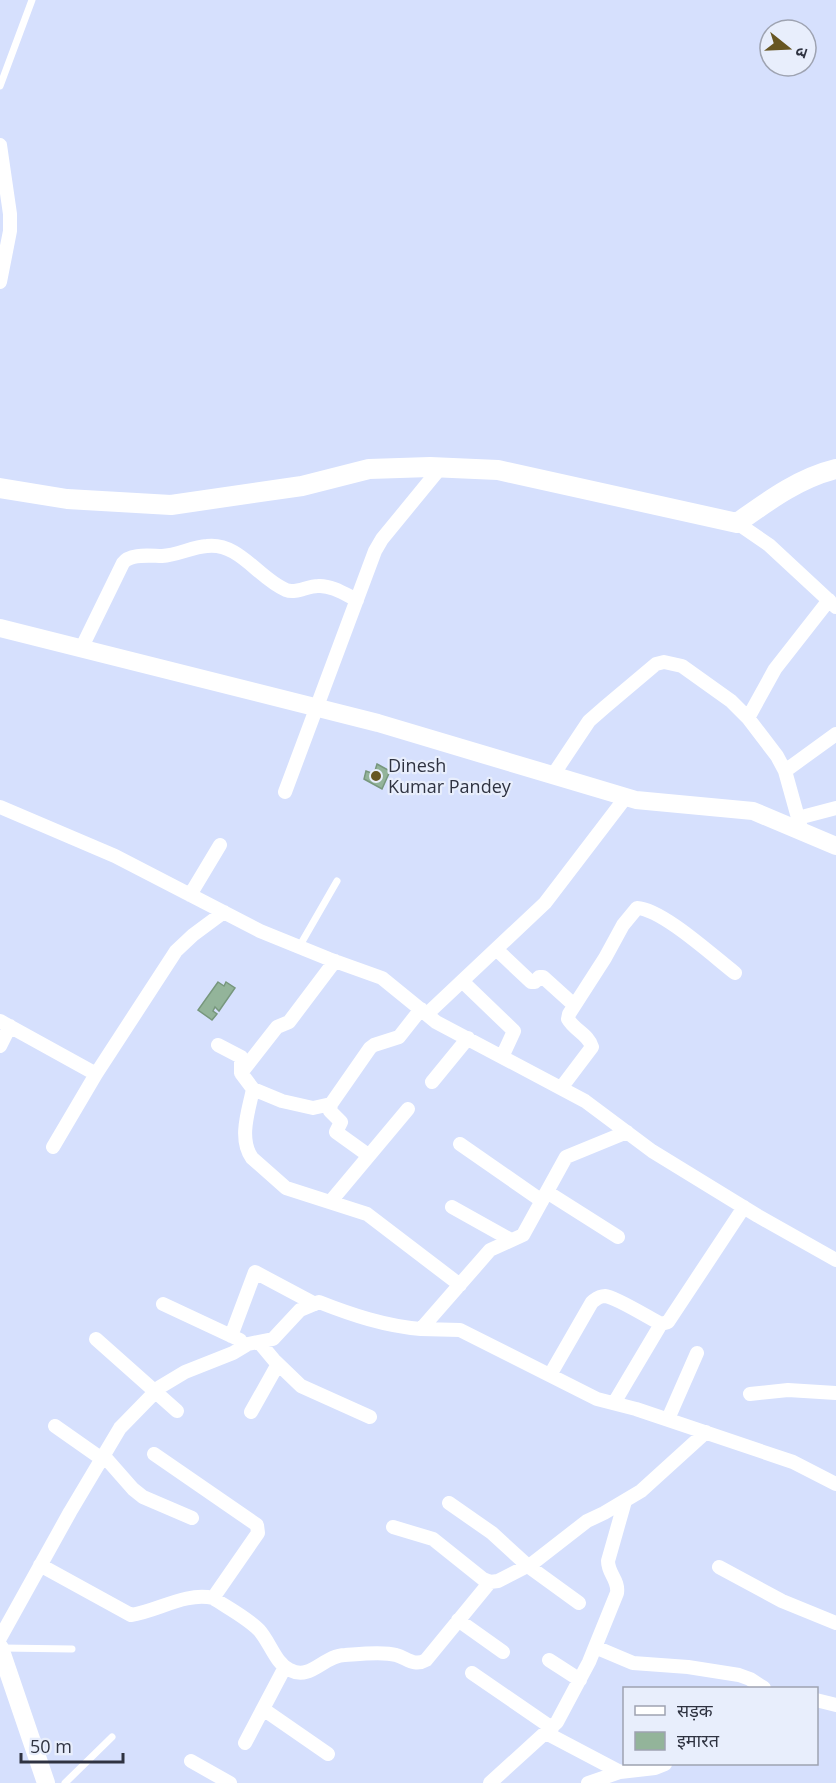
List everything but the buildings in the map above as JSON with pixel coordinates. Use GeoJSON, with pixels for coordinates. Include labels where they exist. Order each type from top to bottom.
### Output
{"type":"FeatureCollection","features":[{"type":"Feature","properties":{"kind":"main road"},"geometry":{"type":"LineString","coordinates":[[0,488],[67,499],[171,505],[302,486],[369,470],[441,467],[498,470],[737,522],[777,495],[821,473],[836,469]]}},
{"type":"Feature","properties":{"kind":"street"},"geometry":{"type":"LineString","coordinates":[[0,145],[10,214],[10,231],[0,282]]}},
{"type":"Feature","properties":{"kind":"street"},"geometry":{"type":"LineString","coordinates":[[285,792],[378,544],[441,467]]}},
{"type":"Feature","properties":{"kind":"street"},"geometry":{"type":"LineString","coordinates":[[737,522],[769,545],[832,604],[775,669],[748,718]]}},
{"type":"Feature","properties":{"kind":"street"},"geometry":{"type":"LineString","coordinates":[[81,649],[123,562],[129,557],[173,555],[206,546],[216,546],[237,555],[286,590],[326,587],[357,600]]}},
{"type":"Feature","properties":{"kind":"street"},"geometry":{"type":"LineString","coordinates":[[0,628],[378,723],[636,801],[753,812],[800,825],[836,846]]}},
{"type":"Feature","properties":{"kind":"street"},"geometry":{"type":"LineString","coordinates":[[553,776],[589,721],[656,664],[664,662],[682,666],[731,702],[748,718],[777,756],[785,771],[800,825]]}},
{"type":"Feature","properties":{"kind":"street"},"geometry":{"type":"LineString","coordinates":[[785,771],[836,734]]}},
{"type":"Feature","properties":{"kind":"street"},"geometry":{"type":"LineString","coordinates":[[368,1155],[336,1132],[341,1122],[330,1112],[331,1104],[370,1048],[399,1037],[424,1011],[462,981],[545,903],[627,797]]}},
{"type":"Feature","properties":{"kind":"street"},"geometry":{"type":"LineString","coordinates":[[0,807],[115,856],[260,931],[382,978],[436,1022],[585,1101],[652,1150],[836,1260]]}},
{"type":"Feature","properties":{"kind":"street"},"geometry":{"type":"LineString","coordinates":[[800,825],[836,808]]}},
{"type":"Feature","properties":{"kind":"street"},"geometry":{"type":"LineString","coordinates":[[190,895],[220,845]]}},
{"type":"Feature","properties":{"kind":"street"},"geometry":{"type":"LineString","coordinates":[[561,1088],[592,1047],[591,1041],[568,1019],[574,1005],[606,958],[623,925],[637,908],[642,908],[668,921],[735,973]]}},
{"type":"Feature","properties":{"kind":"street"},"geometry":{"type":"LineString","coordinates":[[53,1147],[96,1074],[176,951],[224,912]]}},
{"type":"Feature","properties":{"kind":"street"},"geometry":{"type":"LineString","coordinates":[[496,949],[531,982],[538,977],[543,977],[574,1005]]}},
{"type":"Feature","properties":{"kind":"street"},"geometry":{"type":"LineString","coordinates":[[241,1073],[277,1027],[289,1022],[334,961]]}},
{"type":"Feature","properties":{"kind":"street"},"geometry":{"type":"LineString","coordinates":[[462,981],[514,1031],[502,1057]]}},
{"type":"Feature","properties":{"kind":"street"},"geometry":{"type":"LineString","coordinates":[[0,1046],[5,1024],[96,1074]]}},
{"type":"Feature","properties":{"kind":"street"},"geometry":{"type":"LineString","coordinates":[[432,1082],[468,1038]]}},
{"type":"Feature","properties":{"kind":"street"},"geometry":{"type":"LineString","coordinates":[[218,1045],[241,1057],[241,1073],[254,1089],[282,1101],[313,1108],[331,1104]]}},
{"type":"Feature","properties":{"kind":"street"},"geometry":{"type":"LineString","coordinates":[[254,1089],[244,1133],[249,1154],[282,1186],[359,1210],[376,1220],[460,1285]]}},
{"type":"Feature","properties":{"kind":"street"},"geometry":{"type":"LineString","coordinates":[[331,1201],[408,1109]]}},
{"type":"Feature","properties":{"kind":"street"},"geometry":{"type":"LineString","coordinates":[[421,1329],[490,1250],[523,1235],[566,1157],[627,1132]]}},
{"type":"Feature","properties":{"kind":"street"},"geometry":{"type":"LineString","coordinates":[[460,1144],[544,1196],[618,1237]]}},
{"type":"Feature","properties":{"kind":"street"},"geometry":{"type":"LineString","coordinates":[[452,1207],[511,1240]]}},
{"type":"Feature","properties":{"kind":"street"},"geometry":{"type":"LineString","coordinates":[[614,1403],[661,1324],[668,1322],[744,1207]]}},
{"type":"Feature","properties":{"kind":"street"},"geometry":{"type":"LineString","coordinates":[[231,1336],[255,1272],[315,1304]]}},
{"type":"Feature","properties":{"kind":"street"},"geometry":{"type":"LineString","coordinates":[[550,1375],[592,1302],[601,1296],[611,1298],[661,1324]]}},
{"type":"Feature","properties":{"kind":"street"},"geometry":{"type":"LineString","coordinates":[[0,1638],[120,1428],[160,1387],[185,1372],[254,1343],[273,1339],[300,1310],[319,1302],[349,1314],[396,1327],[460,1329],[597,1399],[668,1419],[793,1462],[836,1485]]}},
{"type":"Feature","properties":{"kind":"street"},"geometry":{"type":"LineString","coordinates":[[163,1304],[231,1336],[254,1343],[305,1389],[370,1418]]}},
{"type":"Feature","properties":{"kind":"street"},"geometry":{"type":"LineString","coordinates":[[96,1339],[177,1411]]}},
{"type":"Feature","properties":{"kind":"street"},"geometry":{"type":"LineString","coordinates":[[668,1419],[697,1353]]}},
{"type":"Feature","properties":{"kind":"street"},"geometry":{"type":"LineString","coordinates":[[251,1412],[278,1364]]}},
{"type":"Feature","properties":{"kind":"street"},"geometry":{"type":"LineString","coordinates":[[750,1394],[788,1390],[836,1393]]}},
{"type":"Feature","properties":{"kind":"street"},"geometry":{"type":"LineString","coordinates":[[55,1426],[103,1457],[143,1497],[192,1518]]}},
{"type":"Feature","properties":{"kind":"street"},"geometry":{"type":"LineString","coordinates":[[393,1527],[433,1539],[483,1579],[490,1582],[498,1581],[528,1566],[587,1521],[625,1502],[657,1478],[706,1432]]}},
{"type":"Feature","properties":{"kind":"street"},"geometry":{"type":"LineString","coordinates":[[154,1454],[259,1528],[258,1533],[213,1598]]}},
{"type":"Feature","properties":{"kind":"street"},"geometry":{"type":"LineString","coordinates":[[490,1783],[557,1722],[580,1680],[617,1593],[617,1583],[610,1571],[608,1561],[625,1502]]}},
{"type":"Feature","properties":{"kind":"street"},"geometry":{"type":"LineString","coordinates":[[449,1503],[492,1533],[528,1566],[579,1603]]}},
{"type":"Feature","properties":{"kind":"street"},"geometry":{"type":"LineString","coordinates":[[40,1565],[131,1615],[172,1602],[213,1598],[257,1629],[285,1667],[291,1671],[305,1673],[330,1658],[342,1655],[392,1654],[421,1663],[426,1660],[490,1582]]}},
{"type":"Feature","properties":{"kind":"street"},"geometry":{"type":"LineString","coordinates":[[720,1567],[782,1601],[836,1623]]}},
{"type":"Feature","properties":{"kind":"street"},"geometry":{"type":"LineString","coordinates":[[458,1620],[503,1652]]}},
{"type":"Feature","properties":{"kind":"street"},"geometry":{"type":"LineString","coordinates":[[595,1647],[633,1663],[688,1667],[739,1676],[761,1687]]}},
{"type":"Feature","properties":{"kind":"street"},"geometry":{"type":"LineString","coordinates":[[0,1648],[46,1783]]}},
{"type":"Feature","properties":{"kind":"street"},"geometry":{"type":"LineString","coordinates":[[549,1660],[580,1680]]}},
{"type":"Feature","properties":{"kind":"street"},"geometry":{"type":"LineString","coordinates":[[245,1743],[285,1667]]}},
{"type":"Feature","properties":{"kind":"street"},"geometry":{"type":"LineString","coordinates":[[472,1673],[549,1731],[620,1772]]}},
{"type":"Feature","properties":{"kind":"street"},"geometry":{"type":"LineString","coordinates":[[818,1700],[836,1705]]}},
{"type":"Feature","properties":{"kind":"street"},"geometry":{"type":"LineString","coordinates":[[263,1709],[328,1754]]}},
{"type":"Feature","properties":{"kind":"street"},"geometry":{"type":"LineString","coordinates":[[191,1761],[225,1782]]}},
{"type":"Feature","properties":{"kind":"street"},"geometry":{"type":"LineString","coordinates":[[588,1783],[620,1772],[662,1765]]}},
{"type":"Feature","properties":{"kind":"lane"},"geometry":{"type":"LineString","coordinates":[[0,86],[32,0]]}},
{"type":"Feature","properties":{"kind":"lane"},"geometry":{"type":"LineString","coordinates":[[299,947],[337,881]]}},
{"type":"Feature","properties":{"kind":"lane"},"geometry":{"type":"LineString","coordinates":[[0,1648],[72,1649]]}},
{"type":"Feature","properties":{"kind":"lane"},"geometry":{"type":"LineString","coordinates":[[64,1783],[112,1737]]}},
{"type":"Feature","properties":{"kind":"place","name":"Dinesh Kumar Pandey"},"geometry":{"type":"Point","coordinates":[376,776]}}]}
